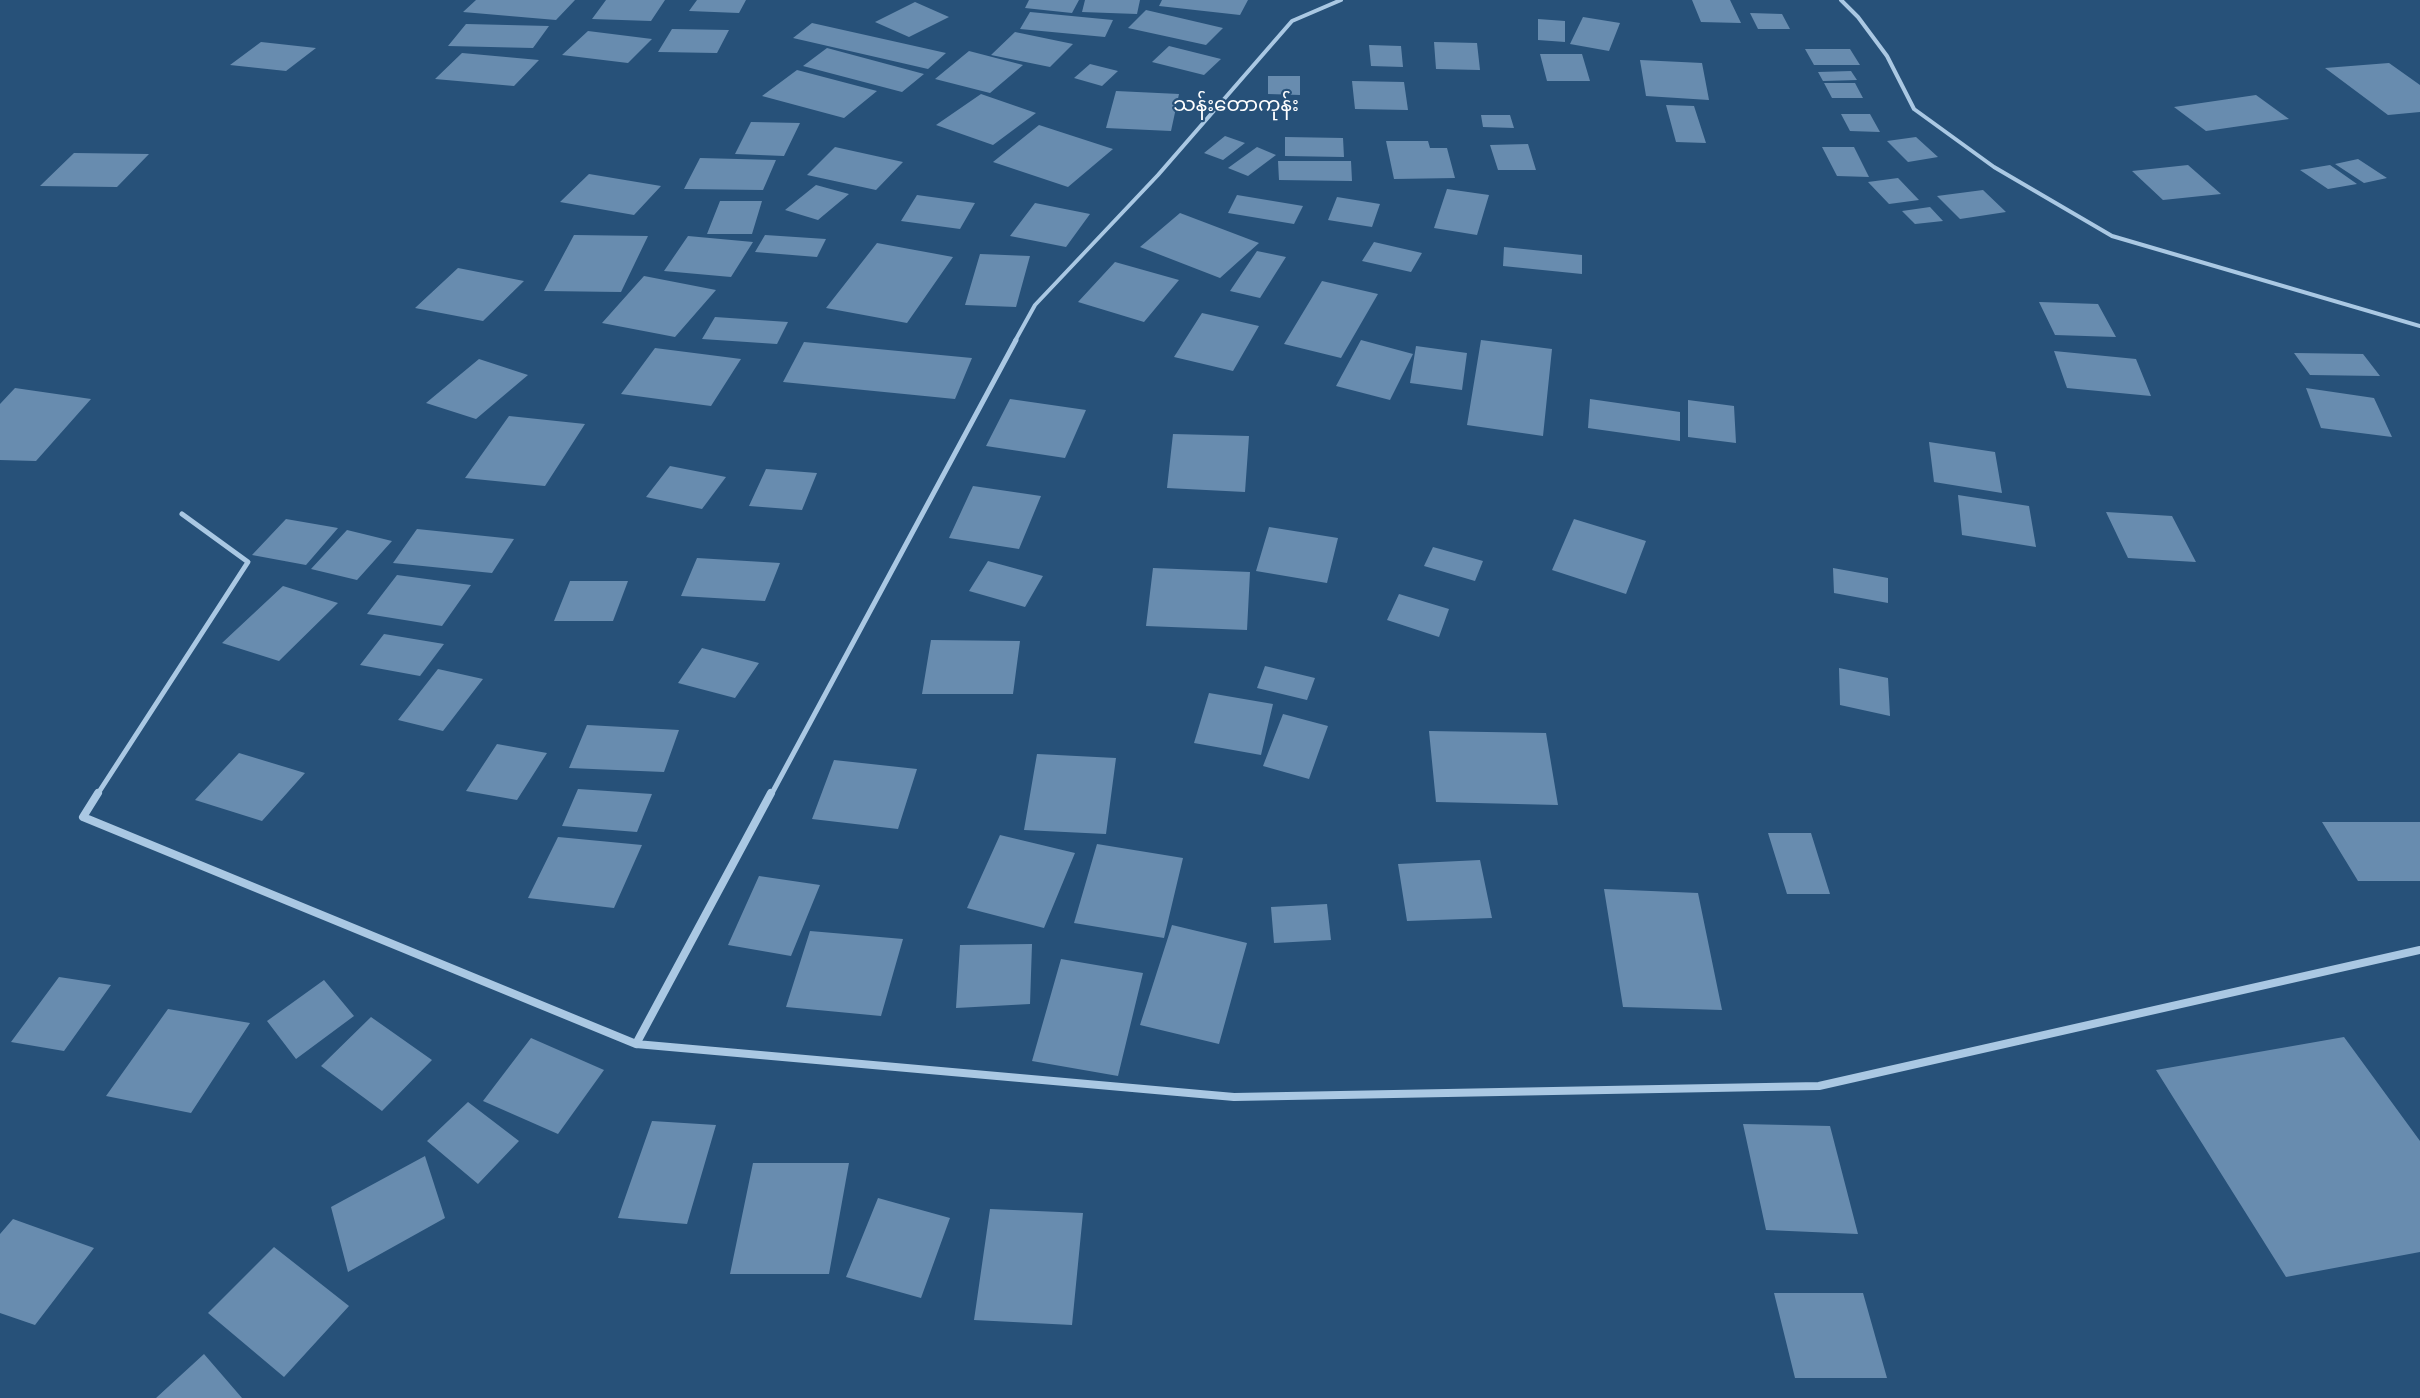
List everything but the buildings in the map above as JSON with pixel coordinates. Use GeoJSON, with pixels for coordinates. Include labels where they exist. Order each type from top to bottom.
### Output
{"type":"FeatureCollection","features":[{"type":"Feature","properties":{"kind":"street"},"geometry":{"type":"LineString","coordinates":[[636,1044],[1035,305],[1158,175],[1293,21],[1341,0]]}},
{"type":"Feature","properties":{"kind":"street"},"geometry":{"type":"LineString","coordinates":[[1841,0],[1858,17],[1887,56],[1914,109],[1994,167],[2112,236],[2420,326]]}},
{"type":"Feature","properties":{"kind":"street"},"geometry":{"type":"LineString","coordinates":[[182,514],[248,562],[82,817],[636,1044],[1234,1097],[1818,1086],[2420,950]]}},
{"type":"Feature","properties":{"kind":"district","name":"သန်းတောကုန်း"},"geometry":{"type":"Point","coordinates":[1236,105]}}]}
